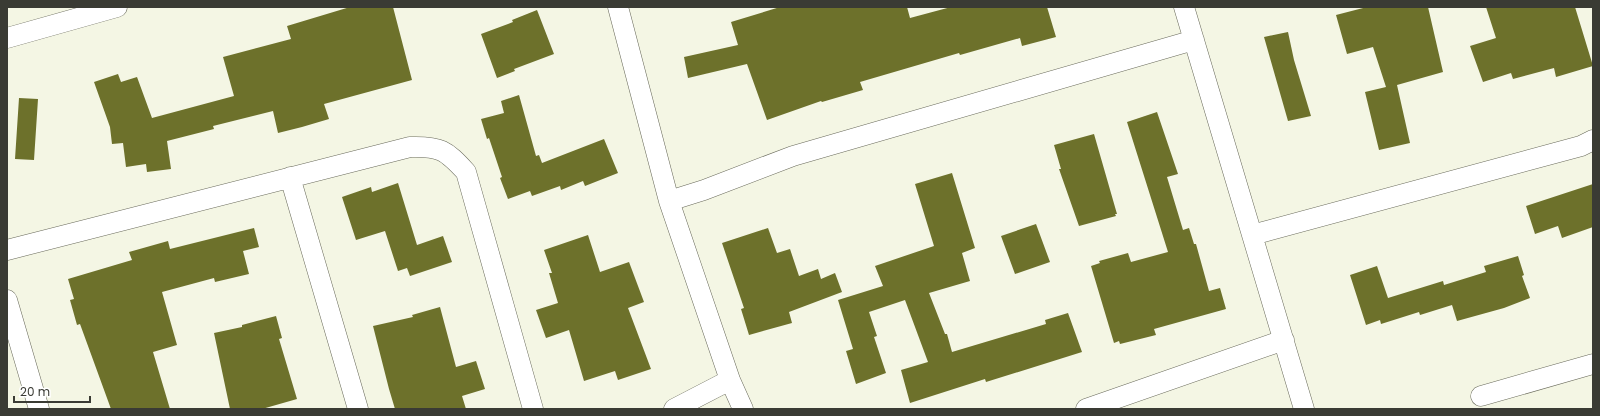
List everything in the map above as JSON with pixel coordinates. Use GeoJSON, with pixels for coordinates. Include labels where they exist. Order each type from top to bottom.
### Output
{"type":"FeatureCollection","features":[{"type":"Feature","properties":{"kind":"street"},"geometry":{"type":"LineString","coordinates":[[7,38],[116,7]]}},
{"type":"Feature","properties":{"kind":"street"},"geometry":{"type":"LineString","coordinates":[[618,7],[669,201],[730,380],[743,409]]}},
{"type":"Feature","properties":{"kind":"street"},"geometry":{"type":"LineString","coordinates":[[1184,7],[1304,409]]}},
{"type":"Feature","properties":{"kind":"street"},"geometry":{"type":"LineString","coordinates":[[669,201],[704,190],[793,156],[1194,40]]}},
{"type":"Feature","properties":{"kind":"street"},"geometry":{"type":"LineString","coordinates":[[1252,235],[1581,146],[1593,140]]}},
{"type":"Feature","properties":{"kind":"street"},"geometry":{"type":"LineString","coordinates":[[7,250],[410,147],[436,148],[454,158],[466,172],[533,409]]}},
{"type":"Feature","properties":{"kind":"street"},"geometry":{"type":"LineString","coordinates":[[290,177],[358,409]]}},
{"type":"Feature","properties":{"kind":"street"},"geometry":{"type":"LineString","coordinates":[[7,300],[39,409]]}},
{"type":"Feature","properties":{"kind":"street"},"geometry":{"type":"LineString","coordinates":[[1086,409],[1284,340]]}},
{"type":"Feature","properties":{"kind":"street"},"geometry":{"type":"LineString","coordinates":[[1481,396],[1593,364]]}},
{"type":"Feature","properties":{"kind":"street"},"geometry":{"type":"LineString","coordinates":[[674,409],[730,380]]}},
{"type":"Feature","properties":{"kind":"building"},"geometry":{"type":"Polygon","coordinates":[[[350,7],[393,7],[412,80],[324,104],[329,119],[278,133],[273,111],[213,126],[214,129],[167,141],[171,169],[147,172],[146,164],[126,167],[123,143],[112,144],[110,127],[94,82],[118,74],[121,82],[137,77],[152,118],[234,96],[223,57],[291,39],[287,26],[350,7]]]}},
{"type":"Feature","properties":{"kind":"building"},"geometry":{"type":"Polygon","coordinates":[[[780,7],[907,7],[910,18],[951,7],[1047,7],[1056,37],[1022,46],[1020,38],[960,55],[959,53],[860,82],[863,90],[822,102],[821,101],[767,120],[747,64],[688,78],[684,57],[738,45],[731,22],[780,7]]]}},
{"type":"Feature","properties":{"kind":"building"},"geometry":{"type":"Polygon","coordinates":[[[1367,7],[1428,7],[1443,72],[1397,85],[1410,143],[1379,150],[1365,92],[1386,87],[1373,47],[1347,54],[1336,15],[1367,7]]]}},
{"type":"Feature","properties":{"kind":"building"},"geometry":{"type":"Polygon","coordinates":[[[1486,7],[1575,7],[1593,66],[1556,77],[1554,68],[1513,79],[1511,73],[1483,82],[1470,46],[1496,38],[1486,7]]]}},
{"type":"Feature","properties":{"kind":"building"},"geometry":{"type":"Polygon","coordinates":[[[537,10],[554,54],[514,69],[515,71],[497,78],[481,34],[513,22],[512,20],[537,10]]]}},
{"type":"Feature","properties":{"kind":"building"},"geometry":{"type":"Polygon","coordinates":[[[1288,32],[1294,60],[1311,116],[1288,121],[1264,37],[1288,32]]]}},
{"type":"Feature","properties":{"kind":"building"},"geometry":{"type":"Polygon","coordinates":[[[519,95],[536,156],[539,155],[542,163],[604,139],[618,173],[585,186],[583,181],[561,190],[560,186],[532,196],[530,191],[508,199],[500,178],[502,177],[489,138],[487,139],[481,119],[504,113],[501,101],[519,95]]]}},
{"type":"Feature","properties":{"kind":"building"},"geometry":{"type":"Polygon","coordinates":[[[19,98],[38,99],[34,160],[15,159],[19,98]]]}},
{"type":"Feature","properties":{"kind":"building"},"geometry":{"type":"Polygon","coordinates":[[[1157,112],[1178,174],[1167,177],[1183,230],[1189,228],[1194,244],[1196,244],[1209,291],[1220,288],[1226,309],[1154,329],[1156,335],[1120,344],[1119,341],[1114,343],[1091,266],[1100,263],[1099,261],[1128,253],[1131,262],[1168,252],[1127,122],[1157,112]]]}},
{"type":"Feature","properties":{"kind":"building"},"geometry":{"type":"Polygon","coordinates":[[[1094,134],[1117,214],[1115,214],[1116,216],[1079,226],[1059,169],[1061,169],[1054,145],[1094,134]]]}},
{"type":"Feature","properties":{"kind":"building"},"geometry":{"type":"Polygon","coordinates":[[[952,173],[975,248],[962,253],[970,281],[929,293],[945,334],[947,334],[952,352],[1046,324],[1045,320],[1068,313],[1082,352],[986,382],[985,379],[910,403],[901,370],[928,362],[905,300],[869,312],[877,336],[874,337],[886,373],[856,384],[846,351],[853,349],[838,300],[883,286],[875,266],[934,246],[915,184],[952,173]]]}},
{"type":"Feature","properties":{"kind":"building"},"geometry":{"type":"Polygon","coordinates":[[[398,183],[417,245],[443,236],[452,262],[410,276],[407,268],[398,271],[385,231],[356,240],[342,197],[371,187],[372,192],[398,183]]]}},
{"type":"Feature","properties":{"kind":"building"},"geometry":{"type":"Polygon","coordinates":[[[1593,184],[1593,227],[1562,238],[1558,226],[1535,234],[1526,206],[1593,184]]]}},
{"type":"Feature","properties":{"kind":"building"},"geometry":{"type":"Polygon","coordinates":[[[1036,224],[1050,262],[1015,274],[1001,236],[1036,224]]]}},
{"type":"Feature","properties":{"kind":"building"},"geometry":{"type":"Polygon","coordinates":[[[254,228],[259,247],[243,251],[249,274],[215,282],[214,278],[162,292],[177,345],[153,352],[170,409],[111,409],[80,324],[77,325],[70,300],[74,299],[68,279],[132,260],[129,252],[168,241],[170,249],[254,228]]]}},
{"type":"Feature","properties":{"kind":"building"},"geometry":{"type":"Polygon","coordinates":[[[768,228],[777,253],[790,249],[799,276],[818,269],[821,279],[835,273],[842,292],[789,312],[792,323],[749,335],[741,309],[744,308],[722,243],[768,228]]]}},
{"type":"Feature","properties":{"kind":"building"},"geometry":{"type":"Polygon","coordinates":[[[588,235],[600,272],[629,262],[644,302],[628,308],[651,369],[618,380],[615,371],[584,381],[569,330],[546,338],[536,310],[558,303],[549,273],[552,273],[544,250],[588,235]]]}},
{"type":"Feature","properties":{"kind":"building"},"geometry":{"type":"Polygon","coordinates":[[[1518,256],[1524,275],[1522,276],[1530,298],[1504,308],[1457,321],[1452,305],[1420,315],[1419,312],[1381,324],[1380,320],[1366,325],[1350,275],[1377,266],[1388,298],[1443,281],[1444,285],[1486,272],[1484,266],[1518,256]]]}},
{"type":"Feature","properties":{"kind":"building"},"geometry":{"type":"Polygon","coordinates":[[[440,307],[456,367],[476,361],[485,389],[462,396],[466,409],[395,409],[373,326],[413,317],[412,315],[440,307]]]}},
{"type":"Feature","properties":{"kind":"building"},"geometry":{"type":"Polygon","coordinates":[[[276,316],[282,338],[279,339],[297,399],[262,409],[230,409],[214,333],[242,327],[242,325],[276,316]]]}}]}
